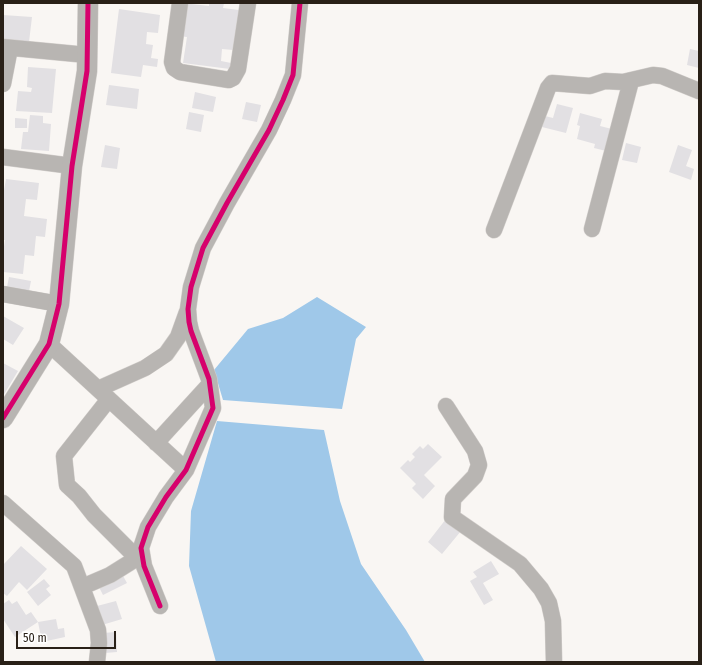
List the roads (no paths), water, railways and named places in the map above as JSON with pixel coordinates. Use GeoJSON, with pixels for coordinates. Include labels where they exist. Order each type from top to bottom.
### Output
{"type":"FeatureCollection","features":[{"type":"Feature","properties":{"kind":"street"},"geometry":{"type":"LineString","coordinates":[[3,418],[49,344],[59,304],[72,166],[87,71],[88,3]]}},
{"type":"Feature","properties":{"kind":"street"},"geometry":{"type":"LineString","coordinates":[[180,3],[172,62],[174,68],[180,72],[229,80],[233,78],[238,69],[248,3]]}},
{"type":"Feature","properties":{"kind":"street"},"geometry":{"type":"LineString","coordinates":[[160,606],[140,556],[94,515],[79,496],[67,485],[64,456],[103,394],[166,354],[178,337],[188,309],[191,287],[203,248],[226,203],[269,130],[294,75],[300,3]]}},
{"type":"Feature","properties":{"kind":"street"},"geometry":{"type":"LineString","coordinates":[[3,84],[6,48],[87,56]]}},
{"type":"Feature","properties":{"kind":"street"},"geometry":{"type":"LineString","coordinates":[[494,230],[548,88],[552,83],[590,86],[606,81],[631,81],[652,75],[662,76],[699,91]]}},
{"type":"Feature","properties":{"kind":"street"},"geometry":{"type":"LineString","coordinates":[[592,228],[631,81]]}},
{"type":"Feature","properties":{"kind":"street"},"geometry":{"type":"LineString","coordinates":[[3,157],[72,166]]}},
{"type":"Feature","properties":{"kind":"street"},"geometry":{"type":"LineString","coordinates":[[3,294],[59,304]]}},
{"type":"Feature","properties":{"kind":"street"},"geometry":{"type":"LineString","coordinates":[[140,556],[148,526],[166,497],[186,470],[213,408],[209,379],[191,331],[188,309]]}},
{"type":"Feature","properties":{"kind":"street"},"geometry":{"type":"LineString","coordinates":[[49,344],[186,470]]}},
{"type":"Feature","properties":{"kind":"street"},"geometry":{"type":"LineString","coordinates":[[156,443],[210,385]]}},
{"type":"Feature","properties":{"kind":"street"},"geometry":{"type":"LineString","coordinates":[[446,406],[475,451],[479,465],[476,476],[453,499],[452,516],[520,564],[541,589],[549,603],[553,621],[554,662]]}},
{"type":"Feature","properties":{"kind":"street"},"geometry":{"type":"LineString","coordinates":[[3,503],[74,566],[98,630],[99,643],[97,662]]}},
{"type":"Feature","properties":{"kind":"street"},"geometry":{"type":"LineString","coordinates":[[82,586],[110,575],[140,556]]}},
{"type":"Feature","properties":{"kind":"water"},"geometry":{"type":"Polygon","coordinates":[[[317,297],[366,327],[356,339],[342,409],[223,400],[214,370],[248,329],[283,318],[317,297]]]}},
{"type":"Feature","properties":{"kind":"water"},"geometry":{"type":"Polygon","coordinates":[[[217,421],[324,430],[340,501],[361,564],[406,630],[425,662],[216,662],[189,566],[191,511],[217,421]]]}}]}
